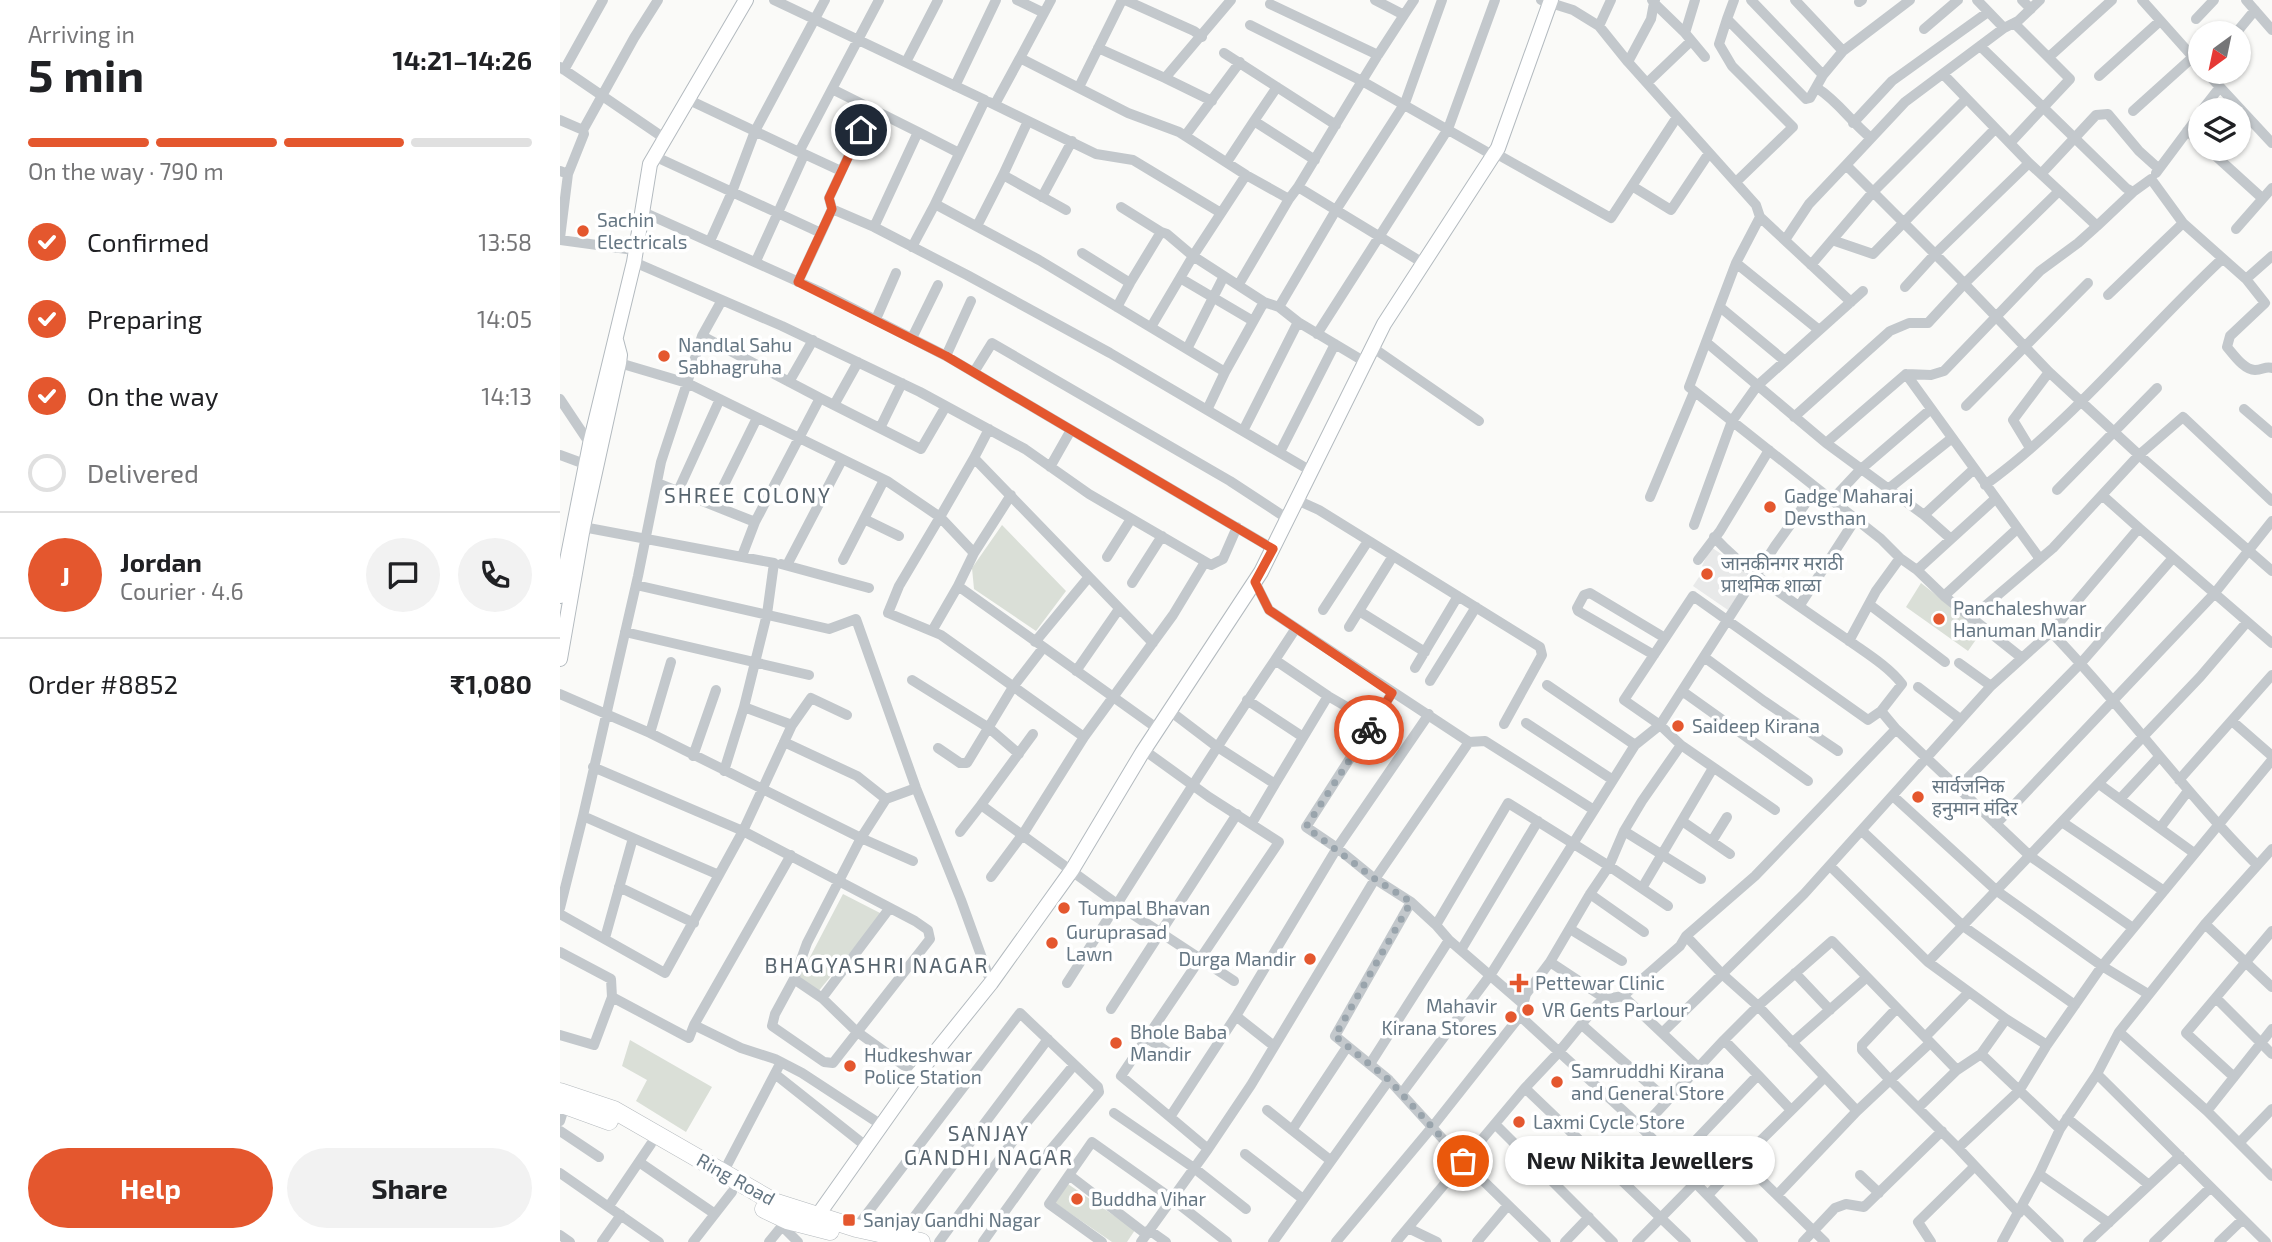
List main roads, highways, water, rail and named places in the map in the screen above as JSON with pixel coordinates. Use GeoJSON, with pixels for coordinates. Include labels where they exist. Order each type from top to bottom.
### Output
{"type":"FeatureCollection","features":[{"type":"Feature","properties":{"kind":"highway","name":"Ring Road"},"geometry":{"type":"LineString","coordinates":[[561,1106],[600,1116],[785,1223],[871,1242]]}},
{"type":"Feature","properties":{"kind":"highway","name":"Ring Road"},"geometry":{"type":"LineString","coordinates":[[561,1106],[614,1110],[774,1202],[856,1228],[921,1242]]}},
{"type":"Feature","properties":{"kind":"place","name":"Sachin Electricals"},"geometry":{"type":"Point","coordinates":[583,231]}},
{"type":"Feature","properties":{"kind":"place","name":"Nandlal Sahu Sabhagruha"},"geometry":{"type":"Point","coordinates":[664,356]}},
{"type":"Feature","properties":{"kind":"place","name":"Gadge Maharaj Devsthan"},"geometry":{"type":"Point","coordinates":[1770,507]}},
{"type":"Feature","properties":{"kind":"place","name":"जानकीनगर मराठी प्राथमिक शाळा"},"geometry":{"type":"Point","coordinates":[1707,574]}},
{"type":"Feature","properties":{"kind":"place","name":"Panchaleshwar Hanuman Mandir"},"geometry":{"type":"Point","coordinates":[1939,619]}},
{"type":"Feature","properties":{"kind":"place","name":"Saideep Kirana"},"geometry":{"type":"Point","coordinates":[1678,726]}},
{"type":"Feature","properties":{"kind":"place","name":"सार्वजनिक हनुमान मंदिर"},"geometry":{"type":"Point","coordinates":[1918,797]}},
{"type":"Feature","properties":{"kind":"place","name":"Tumpal Bhavan"},"geometry":{"type":"Point","coordinates":[1064,908]}},
{"type":"Feature","properties":{"kind":"place","name":"Guruprasad Lawn"},"geometry":{"type":"Point","coordinates":[1052,943]}},
{"type":"Feature","properties":{"kind":"place","name":"Durga Mandir"},"geometry":{"type":"Point","coordinates":[1310,959]}},
{"type":"Feature","properties":{"kind":"place","name":"Pettewar Clinic"},"geometry":{"type":"Point","coordinates":[1519,983]}},
{"type":"Feature","properties":{"kind":"place","name":"VR Gents Parlour"},"geometry":{"type":"Point","coordinates":[1528,1010]}},
{"type":"Feature","properties":{"kind":"place","name":"Mahavir Kirana Stores"},"geometry":{"type":"Point","coordinates":[1511,1017]}},
{"type":"Feature","properties":{"kind":"place","name":"Bhole Baba Mandir"},"geometry":{"type":"Point","coordinates":[1116,1043]}},
{"type":"Feature","properties":{"kind":"place","name":"Hudkeshwar Police Station"},"geometry":{"type":"Point","coordinates":[850,1066]}},
{"type":"Feature","properties":{"kind":"place","name":"Samruddhi Kirana and General Store"},"geometry":{"type":"Point","coordinates":[1557,1082]}},
{"type":"Feature","properties":{"kind":"place","name":"Laxmi Cycle Store"},"geometry":{"type":"Point","coordinates":[1519,1122]}},
{"type":"Feature","properties":{"kind":"place","name":"New Nikita Jewellers"},"geometry":{"type":"Point","coordinates":[1463,1161]}},
{"type":"Feature","properties":{"kind":"place","name":"Buddha Vihar"},"geometry":{"type":"Point","coordinates":[1077,1199]}},
{"type":"Feature","properties":{"kind":"place","name":"Sanjay Gandhi Nagar"},"geometry":{"type":"Point","coordinates":[849,1220]}},
{"type":"Feature","properties":{"kind":"district","name":"SHREE COLONY"},"geometry":{"type":"Point","coordinates":[748,496]}},
{"type":"Feature","properties":{"kind":"district","name":"BHAGYASHRI NAGAR"},"geometry":{"type":"Point","coordinates":[877,966]}},
{"type":"Feature","properties":{"kind":"district","name":"SANJAY GANDHI NAGAR"},"geometry":{"type":"Point","coordinates":[989,1146]}}]}
